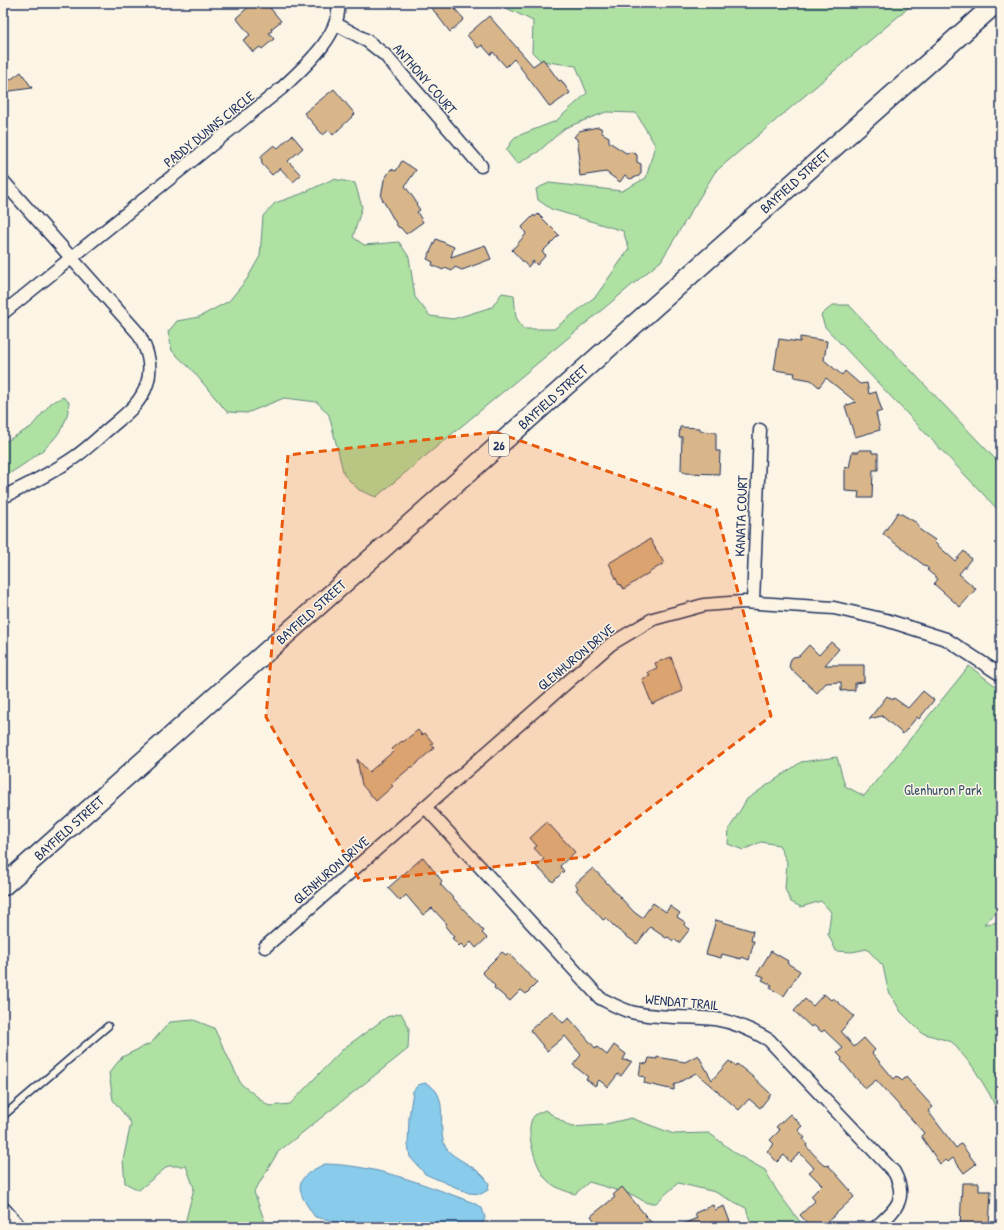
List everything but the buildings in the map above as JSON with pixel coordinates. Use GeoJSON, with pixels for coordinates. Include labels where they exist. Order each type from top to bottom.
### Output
{"type":"FeatureCollection","features":[{"type":"Feature","properties":{"kind":"main road","name":"BAYFIELD STREET"},"geometry":{"type":"LineString","coordinates":[[3,886],[996,3]]}},
{"type":"Feature","properties":{"kind":"street","name":"PADDY DUNNS CIRCLE"},"geometry":{"type":"LineString","coordinates":[[3,313],[72,259],[282,88],[311,61],[336,24],[338,3]]}},
{"type":"Feature","properties":{"kind":"street","name":"ANTHONY COURT"},"geometry":{"type":"LineString","coordinates":[[336,24],[366,40],[385,55],[481,166]]}},
{"type":"Feature","properties":{"kind":"street"},"geometry":{"type":"LineString","coordinates":[[3,181],[138,333],[149,356],[150,370],[147,384],[138,402],[132,409],[76,457],[47,475],[3,497]]}},
{"type":"Feature","properties":{"kind":"street","name":"KANATA COURT"},"geometry":{"type":"LineString","coordinates":[[753,602],[760,430]]}},
{"type":"Feature","properties":{"kind":"street","name":"GLENHURON DRIVE"},"geometry":{"type":"LineString","coordinates":[[265,948],[611,644],[653,619],[685,609],[724,603],[753,602],[834,608],[886,620],[946,639],[1001,675]]}},
{"type":"Feature","properties":{"kind":"street","name":"WENDAT TRAIL"},"geometry":{"type":"LineString","coordinates":[[426,808],[600,998],[619,1008],[645,1014],[715,1019],[733,1023],[769,1040],[894,1172],[901,1187],[899,1203],[895,1210],[876,1227]]}},
{"type":"Feature","properties":{"kind":"street"},"geometry":{"type":"LineString","coordinates":[[3,1210],[18,1227]]}},
{"type":"Feature","properties":{"kind":"lane"},"geometry":{"type":"LineString","coordinates":[[3,1116],[108,1026]]}},
{"type":"Feature","properties":{"kind":"highlighted area"},"geometry":{"type":"Polygon","coordinates":[[[495,432],[716,509],[771,716],[586,857],[360,881],[266,717],[288,455],[495,432]]]}},
{"type":"Feature","properties":{"kind":"green space"},"geometry":{"type":"Polygon","coordinates":[[[496,3],[914,3],[715,172],[661,261],[376,497],[359,490],[344,475],[329,415],[317,402],[284,398],[247,413],[227,412],[192,370],[172,351],[168,332],[177,321],[199,317],[229,301],[247,279],[260,256],[263,216],[275,203],[301,194],[333,179],[355,183],[362,207],[353,237],[364,245],[399,242],[409,257],[415,297],[430,316],[453,319],[492,307],[502,293],[514,295],[516,317],[523,329],[554,329],[596,296],[629,249],[623,231],[551,209],[538,200],[536,189],[549,183],[622,191],[646,178],[655,145],[636,113],[606,112],[565,128],[538,152],[517,164],[506,150],[515,137],[556,121],[587,93],[576,66],[541,61],[532,52],[533,21],[496,3]]]}},
{"type":"Feature","properties":{"kind":"green space"},"geometry":{"type":"Polygon","coordinates":[[[833,305],[849,305],[1001,465],[1001,513],[825,327],[821,315],[833,305]]]}},
{"type":"Feature","properties":{"kind":"green space"},"geometry":{"type":"Polygon","coordinates":[[[63,397],[69,402],[67,415],[55,438],[36,456],[3,478],[3,443],[31,427],[51,403],[63,397]]]}},
{"type":"Feature","properties":{"kind":"green space","name":"Glenhuron Park"},"geometry":{"type":"Polygon","coordinates":[[[969,666],[1001,690],[1001,908],[984,924],[1001,922],[1001,1119],[990,1095],[973,1067],[952,1042],[922,1033],[901,1012],[888,990],[883,966],[867,949],[852,952],[836,951],[828,934],[831,912],[821,901],[801,907],[791,902],[785,889],[787,862],[779,845],[761,842],[743,850],[728,844],[729,829],[747,799],[801,762],[837,757],[845,786],[864,796],[969,666]]]}},
{"type":"Feature","properties":{"kind":"green space"},"geometry":{"type":"Polygon","coordinates":[[[401,1013],[409,1028],[408,1049],[278,1152],[254,1192],[265,1222],[270,1227],[184,1227],[194,1188],[186,1166],[168,1166],[139,1190],[125,1183],[123,1160],[131,1123],[113,1100],[109,1073],[122,1057],[151,1043],[170,1022],[194,1020],[214,1028],[241,1084],[269,1106],[290,1104],[344,1048],[387,1017],[401,1013]]]}},
{"type":"Feature","properties":{"kind":"green space"},"geometry":{"type":"Polygon","coordinates":[[[545,1110],[571,1127],[602,1125],[631,1118],[674,1134],[709,1133],[738,1155],[765,1170],[777,1191],[804,1227],[752,1227],[746,1208],[715,1192],[678,1183],[656,1203],[647,1203],[633,1195],[589,1182],[575,1194],[567,1192],[552,1184],[545,1178],[538,1165],[532,1147],[530,1138],[531,1122],[536,1114],[545,1110]]]}},
{"type":"Feature","properties":{"kind":"water"},"geometry":{"type":"Polygon","coordinates":[[[425,1083],[433,1088],[441,1103],[443,1140],[446,1148],[454,1156],[472,1167],[489,1183],[488,1190],[481,1194],[469,1193],[425,1174],[410,1157],[408,1145],[409,1117],[413,1091],[418,1085],[425,1083]]]}},
{"type":"Feature","properties":{"kind":"water"},"geometry":{"type":"Polygon","coordinates":[[[325,1164],[363,1168],[419,1183],[474,1203],[482,1208],[485,1218],[481,1227],[346,1227],[338,1222],[315,1217],[304,1199],[300,1186],[306,1175],[325,1164]]]}}]}
